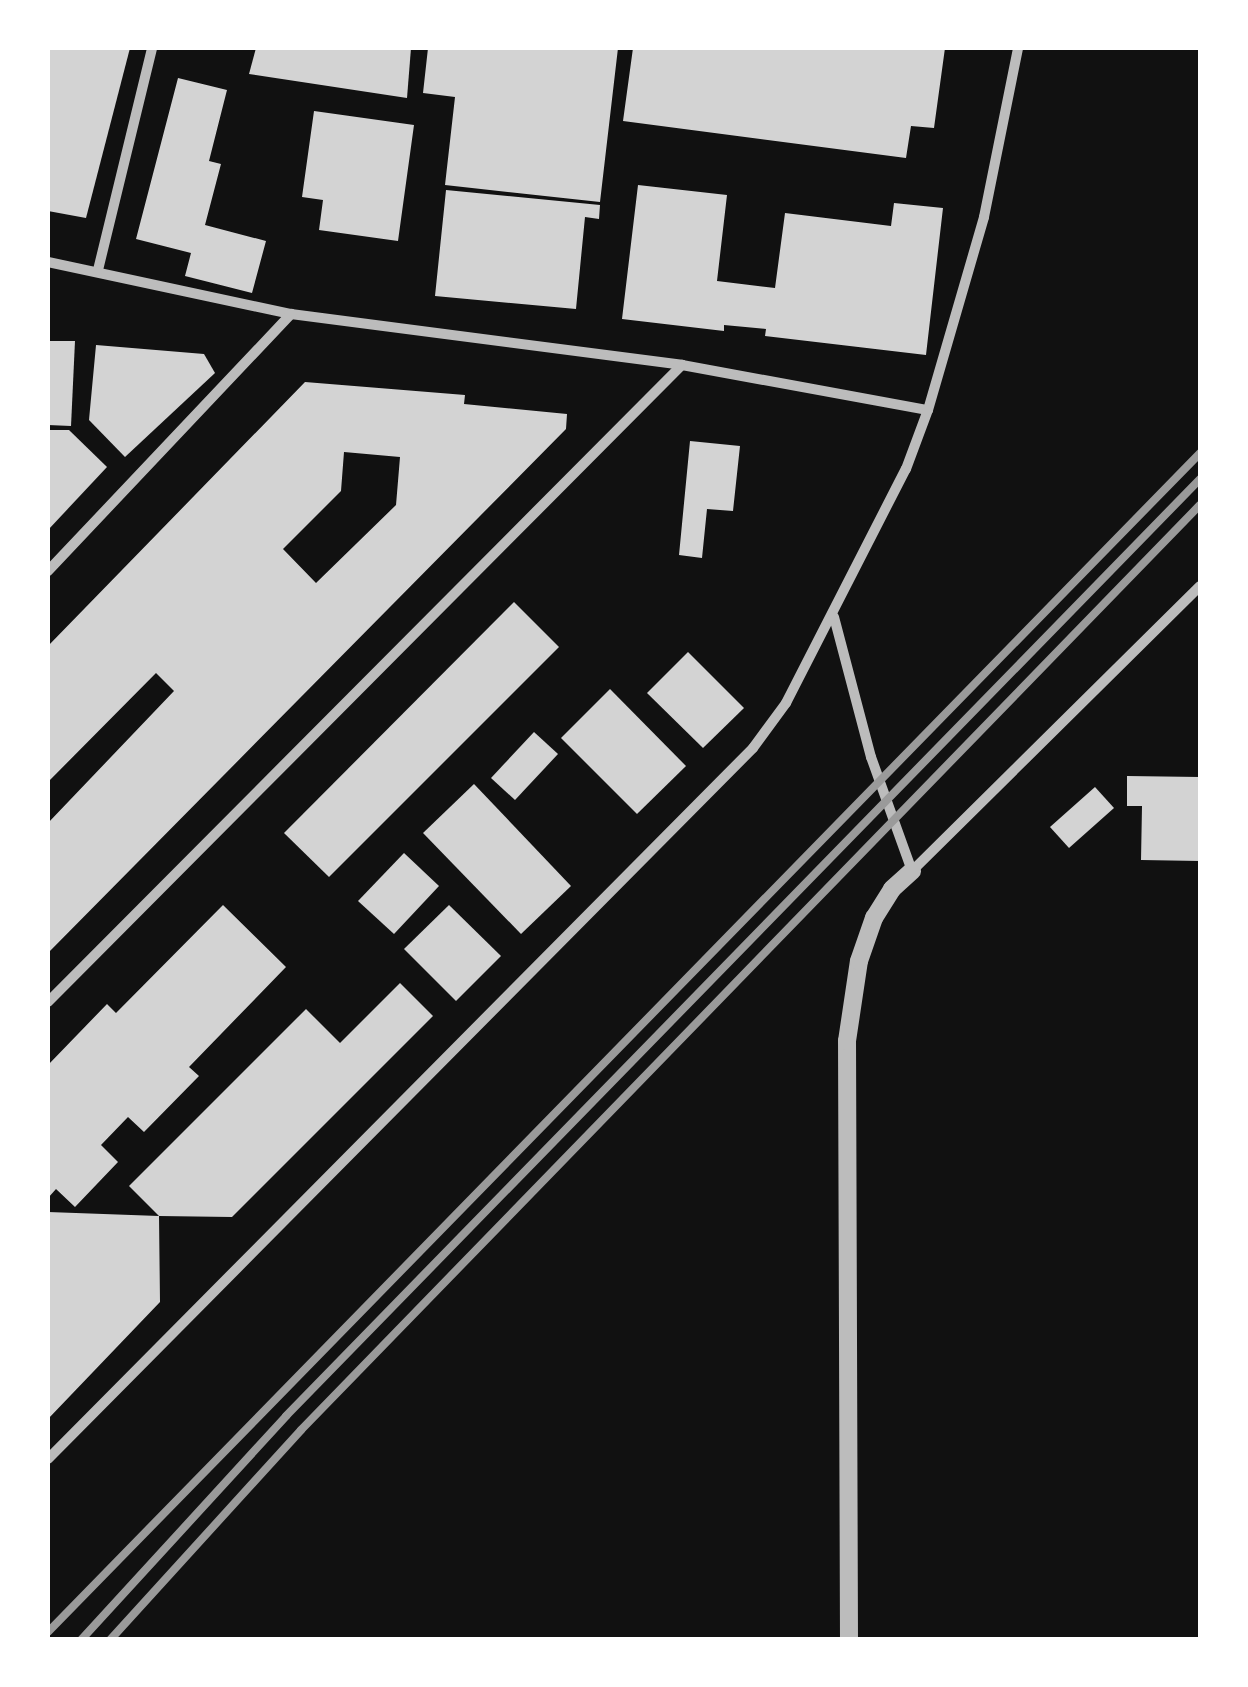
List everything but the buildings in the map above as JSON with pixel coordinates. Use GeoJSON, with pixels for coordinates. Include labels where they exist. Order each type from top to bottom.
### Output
{"type":"FeatureCollection","features":[{"type":"Feature","properties":{"kind":"street"},"geometry":{"type":"LineString","coordinates":[[98,270],[152,48]]}},
{"type":"Feature","properties":{"kind":"street"},"geometry":{"type":"LineString","coordinates":[[48,1459],[753,748],[786,703],[834,616],[906,469],[928,410],[984,218],[1018,48]]}},
{"type":"Feature","properties":{"kind":"street"},"geometry":{"type":"LineString","coordinates":[[48,262],[291,314],[682,364],[928,410]]}},
{"type":"Feature","properties":{"kind":"street"},"geometry":{"type":"LineString","coordinates":[[48,571],[291,314]]}},
{"type":"Feature","properties":{"kind":"street"},"geometry":{"type":"LineString","coordinates":[[48,1002],[682,364]]}},
{"type":"Feature","properties":{"kind":"street"},"geometry":{"type":"LineString","coordinates":[[848,1640],[847,1041],[859,961],[874,918],[892,889],[1200,586]]}},
{"type":"Feature","properties":{"kind":"street"},"geometry":{"type":"LineString","coordinates":[[834,616],[866,740],[912,871]]}},
{"type":"Feature","properties":{"kind":"railway"},"geometry":{"type":"LineString","coordinates":[[48,1632],[1200,453]]}},
{"type":"Feature","properties":{"kind":"railway"},"geometry":{"type":"LineString","coordinates":[[81,1640],[286,1416],[1200,479]]}},
{"type":"Feature","properties":{"kind":"railway"},"geometry":{"type":"LineString","coordinates":[[110,1640],[301,1430],[1200,505]]}}]}
